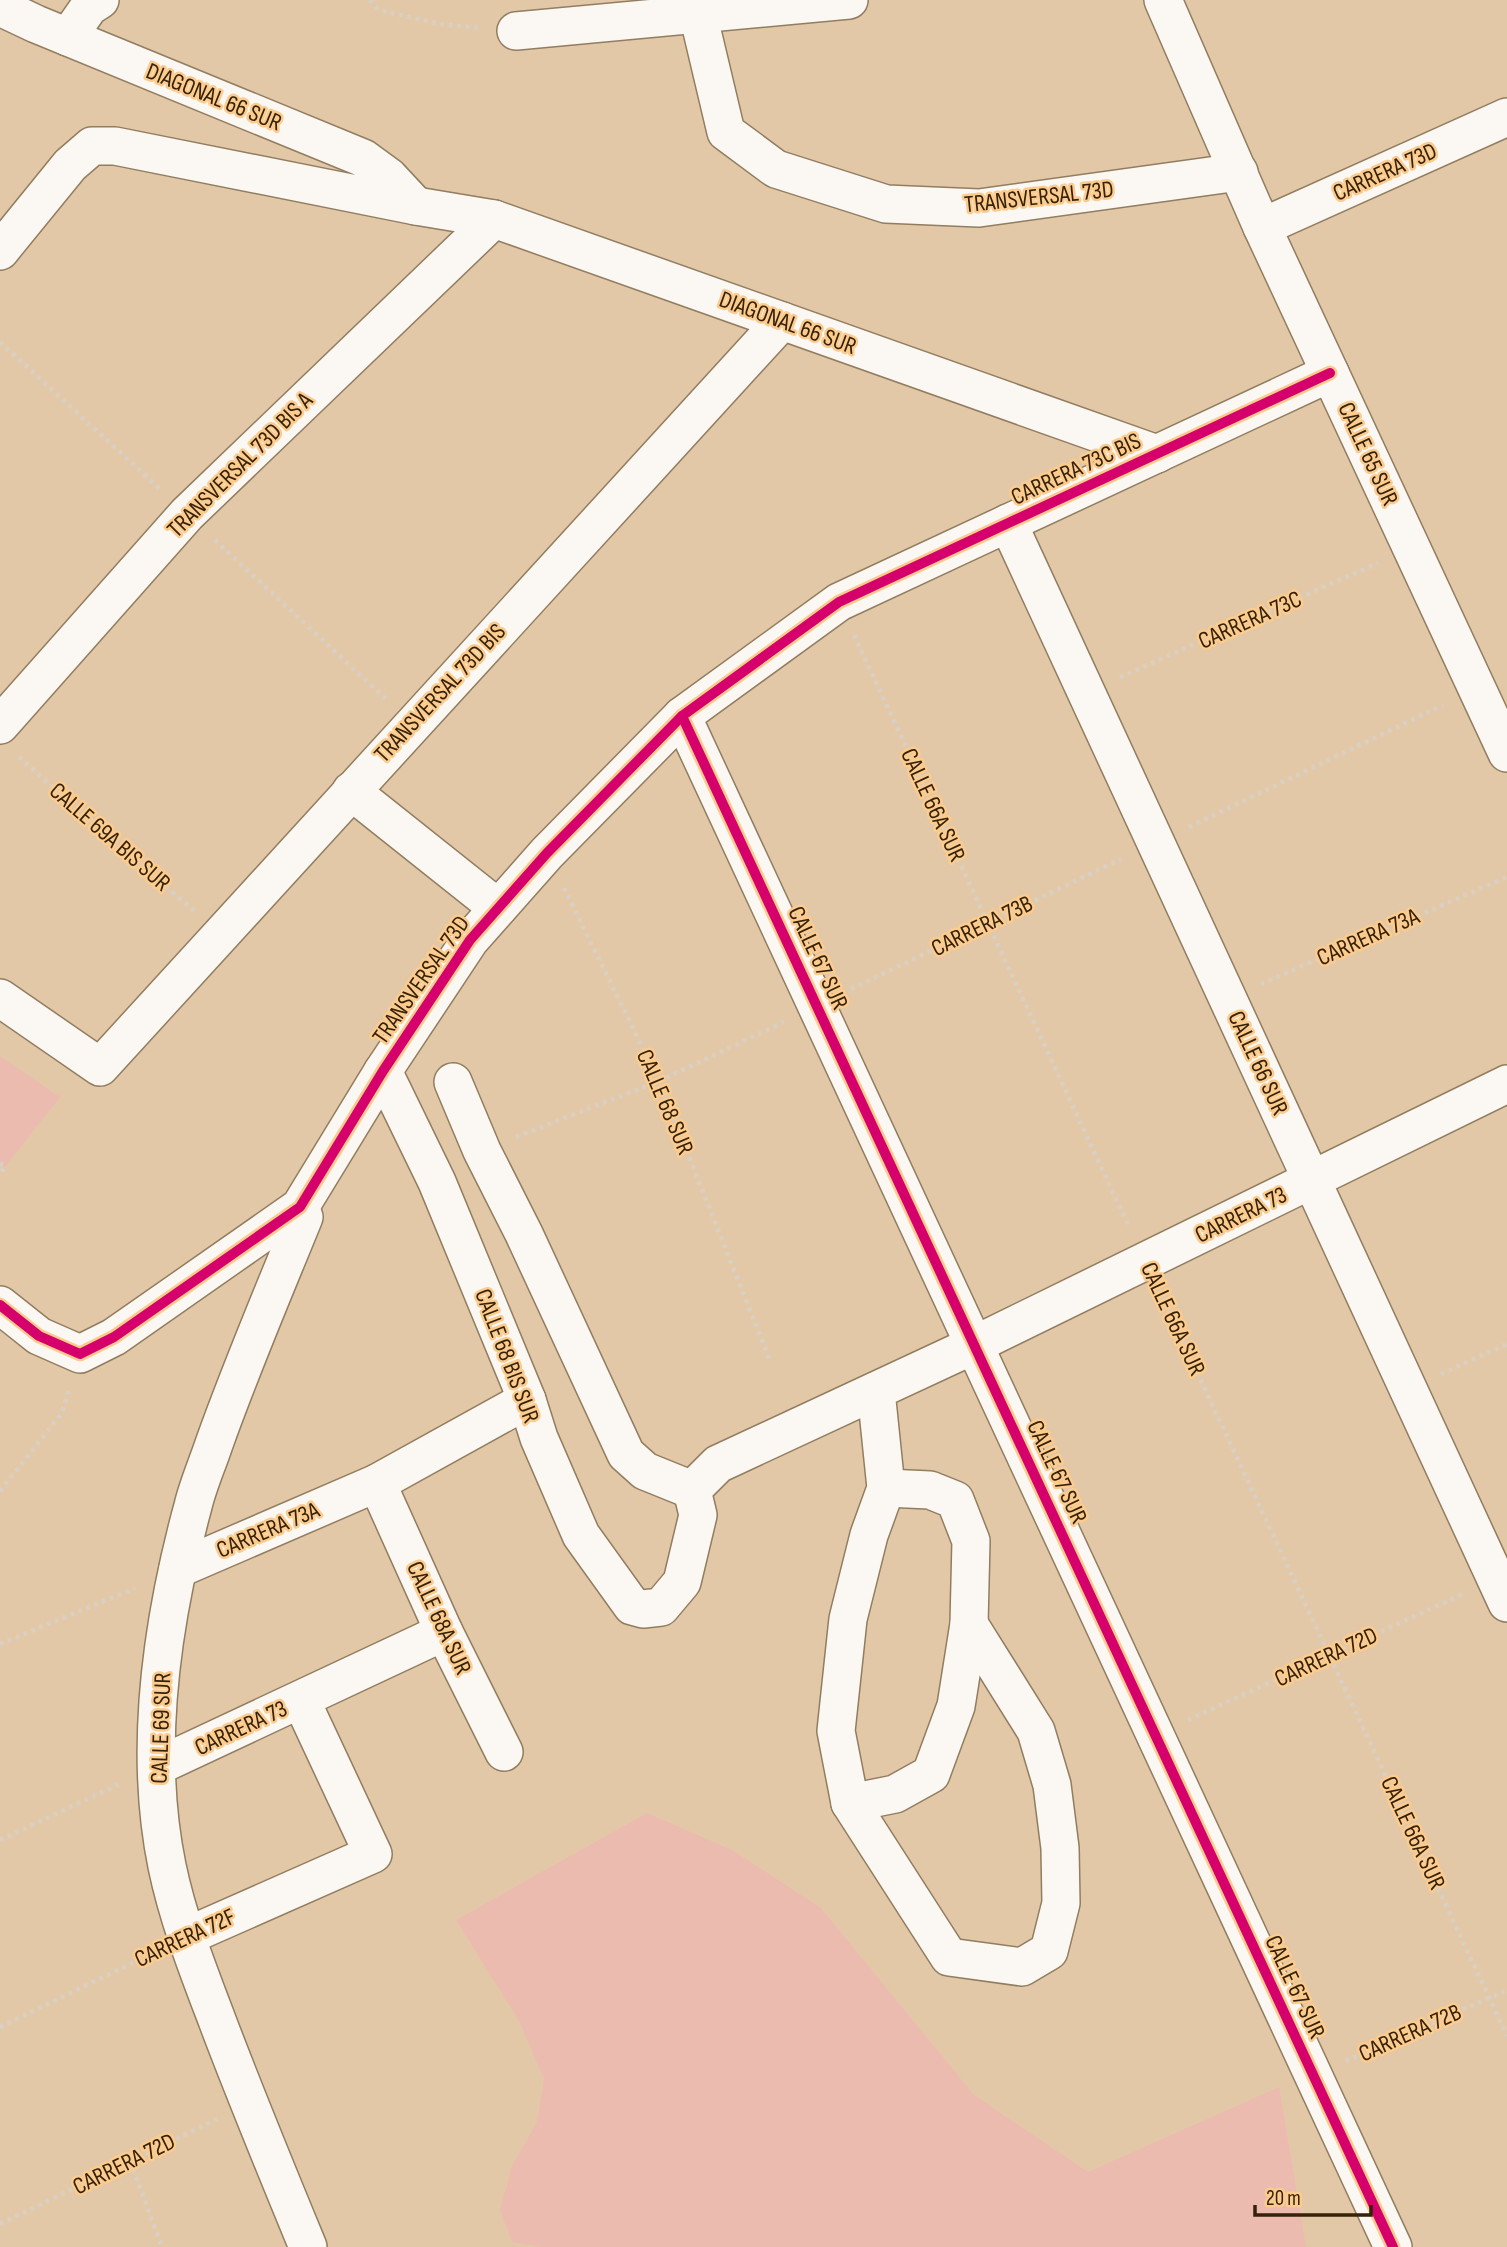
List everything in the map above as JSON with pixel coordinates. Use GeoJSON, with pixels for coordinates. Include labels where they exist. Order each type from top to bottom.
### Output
{"type":"FeatureCollection","features":[{"type":"Feature","properties":{"kind":"street"},"geometry":{"type":"LineString","coordinates":[[49,20],[89,7],[100,0]]}},
{"type":"Feature","properties":{"kind":"street"},"geometry":{"type":"LineString","coordinates":[[516,32],[849,0]]}},
{"type":"Feature","properties":{"kind":"street","name":"CALLE 65 SUR"},"geometry":{"type":"LineString","coordinates":[[1163,0],[1262,227],[1507,753]]}},
{"type":"Feature","properties":{"kind":"street","name":"DIAGONAL 66 SUR"},"geometry":{"type":"LineString","coordinates":[[0,7],[49,20],[363,158],[389,177],[416,206]]}},
{"type":"Feature","properties":{"kind":"street","name":"TRANSVERSAL 73D"},"geometry":{"type":"LineString","coordinates":[[698,14],[726,132],[776,169],[886,204],[978,208],[1239,172]]}},
{"type":"Feature","properties":{"kind":"street","name":"CARRERA 73D"},"geometry":{"type":"LineString","coordinates":[[1262,227],[1507,117]]}},
{"type":"Feature","properties":{"kind":"street","name":"DIAGONAL 66 SUR"},"geometry":{"type":"LineString","coordinates":[[0,251],[69,165],[92,146],[116,146],[494,219],[1157,454]]}},
{"type":"Feature","properties":{"kind":"street","name":"TRANSVERSAL 73D BIS A"},"geometry":{"type":"LineString","coordinates":[[5,737],[187,514],[494,219]]}},
{"type":"Feature","properties":{"kind":"street","name":"TRANSVERSAL 73D BIS"},"geometry":{"type":"LineString","coordinates":[[0,998],[100,1067],[782,321]]}},
{"type":"Feature","properties":{"kind":"street","name":"CARRERA 73C BIS"},"geometry":{"type":"LineString","coordinates":[[839,603],[1330,373]]}},
{"type":"Feature","properties":{"kind":"street","name":"CALLE 66 SUR"},"geometry":{"type":"LineString","coordinates":[[1008,523],[1501,1591]]}},
{"type":"Feature","properties":{"kind":"street","name":"TRANSVERSAL 73D"},"geometry":{"type":"LineString","coordinates":[[80,1354],[114,1337],[300,1207],[383,1071],[470,940],[547,853],[682,716],[839,603]]}},
{"type":"Feature","properties":{"kind":"street","name":"CALLE 67 SUR"},"geometry":{"type":"LineString","coordinates":[[682,716],[1393,2247]]}},
{"type":"Feature","properties":{"kind":"street"},"geometry":{"type":"LineString","coordinates":[[351,790],[498,908]]}},
{"type":"Feature","properties":{"kind":"street","name":"CALLE 68 BIS SUR"},"geometry":{"type":"LineString","coordinates":[[383,1071],[437,1182],[527,1400],[538,1438],[581,1535],[632,1606],[643,1609],[661,1607],[682,1582],[698,1515],[692,1490]]}},
{"type":"Feature","properties":{"kind":"street"},"geometry":{"type":"LineString","coordinates":[[453,1082],[482,1151],[524,1234],[626,1454],[645,1471],[692,1490]]}},
{"type":"Feature","properties":{"kind":"street","name":"CARRERA 73"},"geometry":{"type":"LineString","coordinates":[[692,1490],[718,1464],[974,1345],[1507,1084]]}},
{"type":"Feature","properties":{"kind":"street","name":"CALLE 69 SUR"},"geometry":{"type":"LineString","coordinates":[[300,1207],[304,1217],[228,1405],[193,1504],[178,1569],[157,1692],[160,1829],[185,1937],[248,2104],[308,2247]]}},
{"type":"Feature","properties":{"kind":"street"},"geometry":{"type":"LineString","coordinates":[[0,1305],[39,1336],[80,1354]]}},
{"type":"Feature","properties":{"kind":"street"},"geometry":{"type":"LineString","coordinates":[[876,1391],[886,1488],[869,1535],[848,1619],[836,1731],[850,1803],[949,1957],[1022,1967],[1049,1951],[1061,1903],[1060,1848],[1052,1785],[1036,1731],[969,1624]]}},
{"type":"Feature","properties":{"kind":"street","name":"CARRERA 73A"},"geometry":{"type":"LineString","coordinates":[[178,1569],[377,1483],[527,1400]]}},
{"type":"Feature","properties":{"kind":"street","name":"CALLE 68A SUR"},"geometry":{"type":"LineString","coordinates":[[377,1483],[444,1632],[504,1752]]}},
{"type":"Feature","properties":{"kind":"street"},"geometry":{"type":"LineString","coordinates":[[850,1803],[895,1794],[931,1774],[956,1706],[969,1624],[971,1541],[955,1500],[930,1490],[886,1488]]}},
{"type":"Feature","properties":{"kind":"street","name":"CARRERA 73"},"geometry":{"type":"LineString","coordinates":[[158,1766],[444,1632]]}},
{"type":"Feature","properties":{"kind":"street","name":"CARRERA 72F"},"geometry":{"type":"LineString","coordinates":[[185,1937],[373,1853],[301,1700]]}},
{"type":"Feature","properties":{"kind":"path"},"geometry":{"type":"LineString","coordinates":[[370,0],[379,10],[440,24],[516,32]]}},
{"type":"Feature","properties":{"kind":"path"},"geometry":{"type":"LineString","coordinates":[[0,1163],[5,1167],[0,1174]]}},
{"type":"Feature","properties":{"kind":"path"},"geometry":{"type":"LineString","coordinates":[[1408,1389],[1507,1344]]}},
{"type":"Feature","properties":{"kind":"path"},"geometry":{"type":"LineString","coordinates":[[0,1491],[62,1413],[80,1354]]}},
{"type":"Feature","properties":{"kind":"path"},"geometry":{"type":"LineString","coordinates":[[0,1644],[178,1569]]}},
{"type":"Feature","properties":{"kind":"path"},"geometry":{"type":"LineString","coordinates":[[0,1840],[158,1766]]}},
{"type":"Feature","properties":{"kind":"path"},"geometry":{"type":"LineString","coordinates":[[130,2161],[162,2247]]}},
{"type":"Feature","properties":{"kind":"shaded area"},"geometry":{"type":"Polygon","coordinates":[[[0,1056],[60,1097],[5,1167],[0,1163],[0,1056]]]}},
{"type":"Feature","properties":{"kind":"shaded area"},"geometry":{"type":"Polygon","coordinates":[[[647,1813],[732,1850],[821,1908],[974,2095],[1088,2172],[1279,2087],[1306,2247],[542,2247],[512,2242],[500,2210],[512,2166],[537,2122],[544,2079],[519,2021],[456,1920],[647,1813]]]}},
{"type":"Feature","properties":{"kind":"cycle path"},"geometry":{"type":"LineString","coordinates":[[0,1305],[39,1336],[80,1354],[114,1337],[300,1207],[383,1071],[470,940],[547,853],[682,716],[839,602],[1330,373]]}},
{"type":"Feature","properties":{"kind":"cycle path"},"geometry":{"type":"LineString","coordinates":[[682,716],[1393,2247]]}}]}
